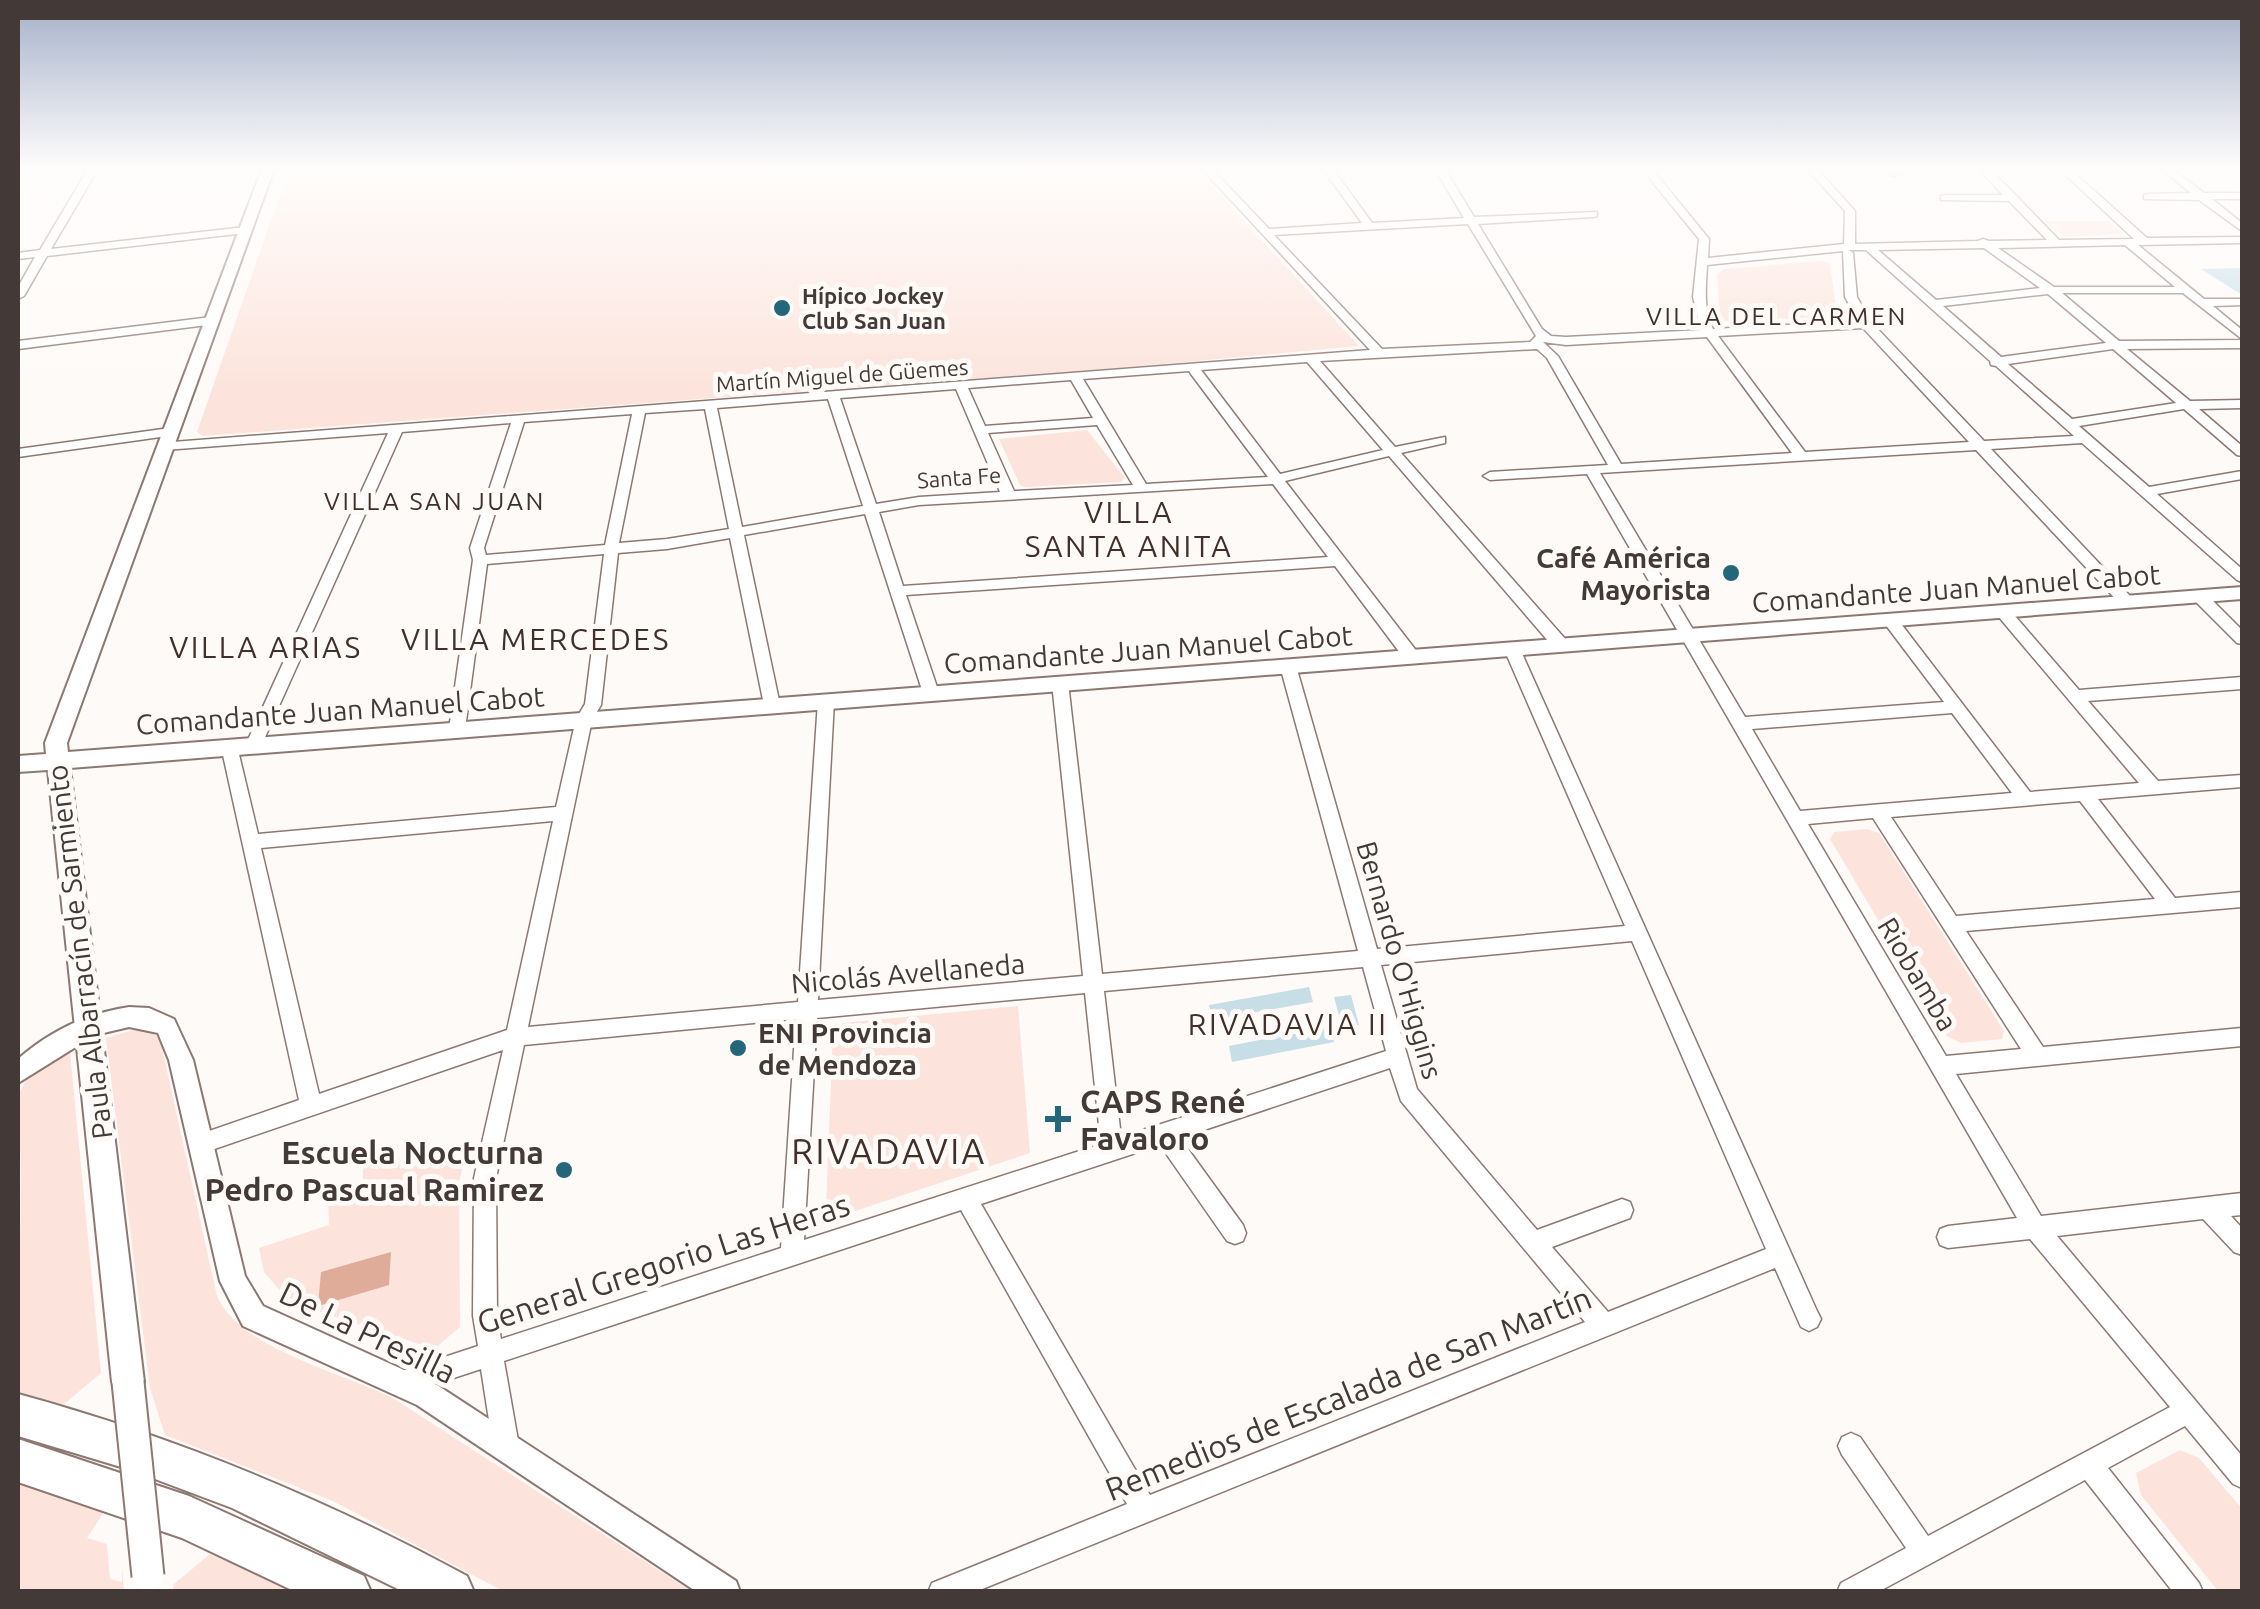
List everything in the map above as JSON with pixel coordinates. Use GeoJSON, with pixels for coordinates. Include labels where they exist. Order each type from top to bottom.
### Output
{"type":"FeatureCollection","features":[{"type":"Feature","properties":{"kind":"highway"},"geometry":{"type":"LineString","coordinates":[[18,1416],[150,1454],[239,1487],[354,1539],[452,1592]]}},
{"type":"Feature","properties":{"kind":"highway"},"geometry":{"type":"LineString","coordinates":[[18,1461],[189,1518],[348,1592]]}},
{"type":"Feature","properties":{"kind":"main road","name":"Paula Albarracín de Sarmiento"},"geometry":{"type":"LineString","coordinates":[[148,1584],[56,743],[240,244]]}},
{"type":"Feature","properties":{"kind":"main road","name":"Comandante Juan Manuel Cabot"},"geometry":{"type":"LineString","coordinates":[[18,764],[2242,594]]}},
{"type":"Feature","properties":{"kind":"street"},"geometry":{"type":"LineString","coordinates":[[18,296],[48,244]]}},
{"type":"Feature","properties":{"kind":"street"},"geometry":{"type":"LineString","coordinates":[[18,256],[121,244]]}},
{"type":"Feature","properties":{"kind":"street"},"geometry":{"type":"LineString","coordinates":[[1276,244],[1378,354]]}},
{"type":"Feature","properties":{"kind":"street"},"geometry":{"type":"LineString","coordinates":[[1485,244],[1618,468]]}},
{"type":"Feature","properties":{"kind":"street"},"geometry":{"type":"LineString","coordinates":[[1702,244],[1699,297],[1708,333],[1802,457]]}},
{"type":"Feature","properties":{"kind":"street"},"geometry":{"type":"LineString","coordinates":[[1853,244],[1852,297],[1866,324],[2127,602]]}},
{"type":"Feature","properties":{"kind":"street"},"geometry":{"type":"LineString","coordinates":[[1806,254],[1956,244]]}},
{"type":"Feature","properties":{"kind":"street"},"geometry":{"type":"LineString","coordinates":[[1986,244],[2051,290],[2242,452]]}},
{"type":"Feature","properties":{"kind":"street"},"geometry":{"type":"LineString","coordinates":[[2130,244],[2242,336]]}},
{"type":"Feature","properties":{"kind":"street"},"geometry":{"type":"LineString","coordinates":[[1703,262],[1854,252],[1931,304],[2242,577]]}},
{"type":"Feature","properties":{"kind":"street"},"geometry":{"type":"LineString","coordinates":[[1931,304],[2051,290],[2185,290]]}},
{"type":"Feature","properties":{"kind":"street"},"geometry":{"type":"LineString","coordinates":[[2200,303],[2242,302]]}},
{"type":"Feature","properties":{"kind":"street"},"geometry":{"type":"LineString","coordinates":[[18,346],[211,321]]}},
{"type":"Feature","properties":{"kind":"street","name":"Martín Miguel de Güemes"},"geometry":{"type":"LineString","coordinates":[[18,453],[167,439],[397,428],[1195,371],[1378,354],[1866,324]]}},
{"type":"Feature","properties":{"kind":"street"},"geometry":{"type":"LineString","coordinates":[[1996,362],[2115,345],[2242,344]]}},
{"type":"Feature","properties":{"kind":"street"},"geometry":{"type":"LineString","coordinates":[[1312,360],[1560,645]]}},
{"type":"Feature","properties":{"kind":"street"},"geometry":{"type":"LineString","coordinates":[[1195,371],[1412,656]]}},
{"type":"Feature","properties":{"kind":"street"},"geometry":{"type":"LineString","coordinates":[[1076,378],[1142,488]]}},
{"type":"Feature","properties":{"kind":"street"},"geometry":{"type":"LineString","coordinates":[[961,386],[1009,496]]}},
{"type":"Feature","properties":{"kind":"street"},"geometry":{"type":"LineString","coordinates":[[833,395],[931,693]]}},
{"type":"Feature","properties":{"kind":"street"},"geometry":{"type":"LineString","coordinates":[[710,404],[772,705]]}},
{"type":"Feature","properties":{"kind":"street"},"geometry":{"type":"LineString","coordinates":[[2067,424],[2186,404],[2242,404]]}},
{"type":"Feature","properties":{"kind":"street"},"geometry":{"type":"LineString","coordinates":[[506,1446],[485,1316],[485,1178],[512,1037],[584,719],[594,705],[611,549],[638,410]]}},
{"type":"Feature","properties":{"kind":"street"},"geometry":{"type":"LineString","coordinates":[[457,728],[480,560],[477,548],[519,419]]}},
{"type":"Feature","properties":{"kind":"street"},"geometry":{"type":"LineString","coordinates":[[980,430],[1102,421]]}},
{"type":"Feature","properties":{"kind":"street"},"geometry":{"type":"LineString","coordinates":[[254,744],[339,565],[397,428]]}},
{"type":"Feature","properties":{"kind":"street"},"geometry":{"type":"LineString","coordinates":[[1490,476],[2084,439]]}},
{"type":"Feature","properties":{"kind":"street","name":"Santa Fe"},"geometry":{"type":"LineString","coordinates":[[480,560],[611,549],[736,532],[869,507],[1277,478],[1440,440]]}},
{"type":"Feature","properties":{"kind":"street","name":"Riobamba"},"geometry":{"type":"LineString","coordinates":[[1591,470],[2036,1227],[2242,1474]]}},
{"type":"Feature","properties":{"kind":"street"},"geometry":{"type":"LineString","coordinates":[[2144,492],[2242,475]]}},
{"type":"Feature","properties":{"kind":"street"},"geometry":{"type":"LineString","coordinates":[[896,591],[1339,561]]}},
{"type":"Feature","properties":{"kind":"street"},"geometry":{"type":"LineString","coordinates":[[2200,597],[2242,640]]}},
{"type":"Feature","properties":{"kind":"street"},"geometry":{"type":"LineString","coordinates":[[2003,612],[2154,788]]}},
{"type":"Feature","properties":{"kind":"street"},"geometry":{"type":"LineString","coordinates":[[1890,620],[2026,799]]}},
{"type":"Feature","properties":{"kind":"street"},"geometry":{"type":"LineString","coordinates":[[1512,649],[1809,1319]]}},
{"type":"Feature","properties":{"kind":"street","name":"Bernardo O'Higgins"},"geometry":{"type":"LineString","coordinates":[[1288,666],[1408,1094],[1602,1325]]}},
{"type":"Feature","properties":{"kind":"street"},"geometry":{"type":"LineString","coordinates":[[1060,683],[1112,1150]]}},
{"type":"Feature","properties":{"kind":"street"},"geometry":{"type":"LineString","coordinates":[[2076,696],[2242,683]]}},
{"type":"Feature","properties":{"kind":"street"},"geometry":{"type":"LineString","coordinates":[[792,1255],[826,701]]}},
{"type":"Feature","properties":{"kind":"street"},"geometry":{"type":"LineString","coordinates":[[1738,724],[1956,707]]}},
{"type":"Feature","properties":{"kind":"street"},"geometry":{"type":"LineString","coordinates":[[229,746],[311,1106]]}},
{"type":"Feature","properties":{"kind":"street"},"geometry":{"type":"LineString","coordinates":[[1794,818],[2242,781]]}},
{"type":"Feature","properties":{"kind":"street"},"geometry":{"type":"LineString","coordinates":[[2084,794],[2171,906]]}},
{"type":"Feature","properties":{"kind":"street"},"geometry":{"type":"LineString","coordinates":[[1878,812],[2038,1056]]}},
{"type":"Feature","properties":{"kind":"street"},"geometry":{"type":"LineString","coordinates":[[251,842],[563,814]]}},
{"type":"Feature","properties":{"kind":"street"},"geometry":{"type":"LineString","coordinates":[[1951,924],[2242,900]]}},
{"type":"Feature","properties":{"kind":"street","name":"Nicolás Avellaneda"},"geometry":{"type":"LineString","coordinates":[[200,1144],[512,1037],[1638,933]]}},
{"type":"Feature","properties":{"kind":"street","name":"De La Presilla"},"geometry":{"type":"LineString","coordinates":[[88,1029],[136,1015],[166,1026],[182,1060],[233,1281],[253,1316],[405,1382],[725,1592]]}},
{"type":"Feature","properties":{"kind":"street"},"geometry":{"type":"LineString","coordinates":[[18,1072],[41,1053],[88,1029]]}},
{"type":"Feature","properties":{"kind":"street"},"geometry":{"type":"LineString","coordinates":[[1940,1066],[2242,1037]]}},
{"type":"Feature","properties":{"kind":"street","name":"General Gregorio Las Heras"},"geometry":{"type":"LineString","coordinates":[[405,1382],[1398,1056]]}},
{"type":"Feature","properties":{"kind":"street"},"geometry":{"type":"LineString","coordinates":[[1164,1133],[1235,1233]]}},
{"type":"Feature","properties":{"kind":"street"},"geometry":{"type":"LineString","coordinates":[[966,1198],[1144,1510]]}},
{"type":"Feature","properties":{"kind":"street"},"geometry":{"type":"LineString","coordinates":[[1948,1237],[2242,1204]]}},
{"type":"Feature","properties":{"kind":"street"},"geometry":{"type":"LineString","coordinates":[[2208,1208],[2242,1244]]}},
{"type":"Feature","properties":{"kind":"street"},"geometry":{"type":"LineString","coordinates":[[1533,1243],[1622,1210]]}},
{"type":"Feature","properties":{"kind":"street","name":"Remedios de Escalada de San Martín"},"geometry":{"type":"LineString","coordinates":[[941,1592],[1780,1254]]}},
{"type":"Feature","properties":{"kind":"street"},"geometry":{"type":"LineString","coordinates":[[1850,1592],[2188,1411]]}},
{"type":"Feature","properties":{"kind":"street"},"geometry":{"type":"LineString","coordinates":[[1851,1446],[1924,1552]]}},
{"type":"Feature","properties":{"kind":"street"},"geometry":{"type":"LineString","coordinates":[[2089,1464],[2190,1592]]}},
{"type":"Feature","properties":{"kind":"shaded area","name":"Hípico Jockey Club San Juan"},"geometry":{"type":"Polygon","coordinates":[[[263,244],[1265,244],[1359,346],[1142,366],[203,436],[197,432],[263,244]]]}},
{"type":"Feature","properties":{"kind":"shaded area"},"geometry":{"type":"Polygon","coordinates":[[[1821,261],[1830,264],[1837,317],[1720,321],[1717,274],[1725,269],[1821,261]]]}},
{"type":"Feature","properties":{"kind":"shaded area"},"geometry":{"type":"Polygon","coordinates":[[[1087,430],[1125,478],[1121,482],[1025,487],[1020,485],[999,439],[1087,430]]]}},
{"type":"Feature","properties":{"kind":"shaded area"},"geometry":{"type":"Polygon","coordinates":[[[1867,829],[1879,833],[2004,1031],[2002,1039],[1961,1043],[1947,1036],[1830,839],[1834,832],[1867,829]]]}},
{"type":"Feature","properties":{"kind":"shaded area"},"geometry":{"type":"Polygon","coordinates":[[[1018,1006],[1030,1153],[837,1217],[826,1208],[833,1031],[843,1023],[1018,1006]]]}},
{"type":"Feature","properties":{"kind":"shaded area"},"geometry":{"type":"Polygon","coordinates":[[[150,1029],[160,1039],[217,1296],[229,1315],[270,1345],[396,1400],[691,1591],[503,1591],[333,1501],[165,1435],[150,1388],[106,1038],[150,1029]]]}},
{"type":"Feature","properties":{"kind":"shaded area"},"geometry":{"type":"Polygon","coordinates":[[[70,1052],[101,1373],[63,1405],[18,1393],[21,1171],[18,1096],[31,1070],[70,1052]]]}},
{"type":"Feature","properties":{"kind":"shaded area"},"geometry":{"type":"Polygon","coordinates":[[[398,1145],[400,1169],[468,1145],[459,1182],[460,1327],[434,1349],[290,1302],[264,1272],[259,1248],[329,1225],[328,1193],[363,1181],[363,1157],[398,1145]]]}},
{"type":"Feature","properties":{"kind":"shaded area"},"geometry":{"type":"Polygon","coordinates":[[[391,1252],[389,1285],[318,1306],[321,1272],[391,1252]]]}},
{"type":"Feature","properties":{"kind":"shaded area"},"geometry":{"type":"Polygon","coordinates":[[[2180,1450],[2199,1458],[2242,1509],[2242,1591],[2218,1591],[2141,1495],[2136,1473],[2180,1450]]]}},
{"type":"Feature","properties":{"kind":"shaded area"},"geometry":{"type":"Polygon","coordinates":[[[18,1483],[104,1512],[87,1538],[107,1544],[110,1579],[122,1582],[122,1567],[124,1591],[18,1591],[18,1483]]]}},
{"type":"Feature","properties":{"kind":"shaded area"},"geometry":{"type":"Polygon","coordinates":[[[210,1554],[294,1591],[174,1591],[173,1585],[210,1554]]]}},
{"type":"Feature","properties":{"kind":"building"},"geometry":{"type":"Polygon","coordinates":[[[2242,268],[2242,295],[2201,269],[2242,268]]]}},
{"type":"Feature","properties":{"kind":"building"},"geometry":{"type":"Polygon","coordinates":[[[1309,987],[1313,1002],[1212,1020],[1209,1005],[1309,987]]]}},
{"type":"Feature","properties":{"kind":"building"},"geometry":{"type":"Polygon","coordinates":[[[1351,995],[1359,1025],[1342,1027],[1334,997],[1351,995]]]}},
{"type":"Feature","properties":{"kind":"building"},"geometry":{"type":"Polygon","coordinates":[[[1331,1026],[1334,1042],[1232,1062],[1229,1046],[1331,1026]]]}},
{"type":"Feature","properties":{"kind":"place","name":"Hípico Jockey Club San Juan"},"geometry":{"type":"Point","coordinates":[782,308]}},
{"type":"Feature","properties":{"kind":"place","name":"Café América Mayorista"},"geometry":{"type":"Point","coordinates":[1731,573]}},
{"type":"Feature","properties":{"kind":"place","name":"ENI Provincia de Mendoza"},"geometry":{"type":"Point","coordinates":[738,1048]}},
{"type":"Feature","properties":{"kind":"place","name":"CAPS René Favaloro"},"geometry":{"type":"Point","coordinates":[1058,1119]}},
{"type":"Feature","properties":{"kind":"place","name":"Escuela Nocturna Pedro Pascual Ramirez"},"geometry":{"type":"Point","coordinates":[564,1170]}},
{"type":"Feature","properties":{"kind":"district","name":"VILLA DEL CARMEN"},"geometry":{"type":"Point","coordinates":[1777,316]}},
{"type":"Feature","properties":{"kind":"district","name":"VILLA SAN JUAN"},"geometry":{"type":"Point","coordinates":[435,501]}},
{"type":"Feature","properties":{"kind":"district","name":"VILLA SANTA ANITA"},"geometry":{"type":"Point","coordinates":[1129,529]}},
{"type":"Feature","properties":{"kind":"district","name":"VILLA MERCEDES"},"geometry":{"type":"Point","coordinates":[536,639]}},
{"type":"Feature","properties":{"kind":"district","name":"VILLA ARIAS"},"geometry":{"type":"Point","coordinates":[266,647]}},
{"type":"Feature","properties":{"kind":"district","name":"RIVADAVIA II"},"geometry":{"type":"Point","coordinates":[1288,1024]}},
{"type":"Feature","properties":{"kind":"district","name":"RIVADAVIA"},"geometry":{"type":"Point","coordinates":[889,1151]}}]}
